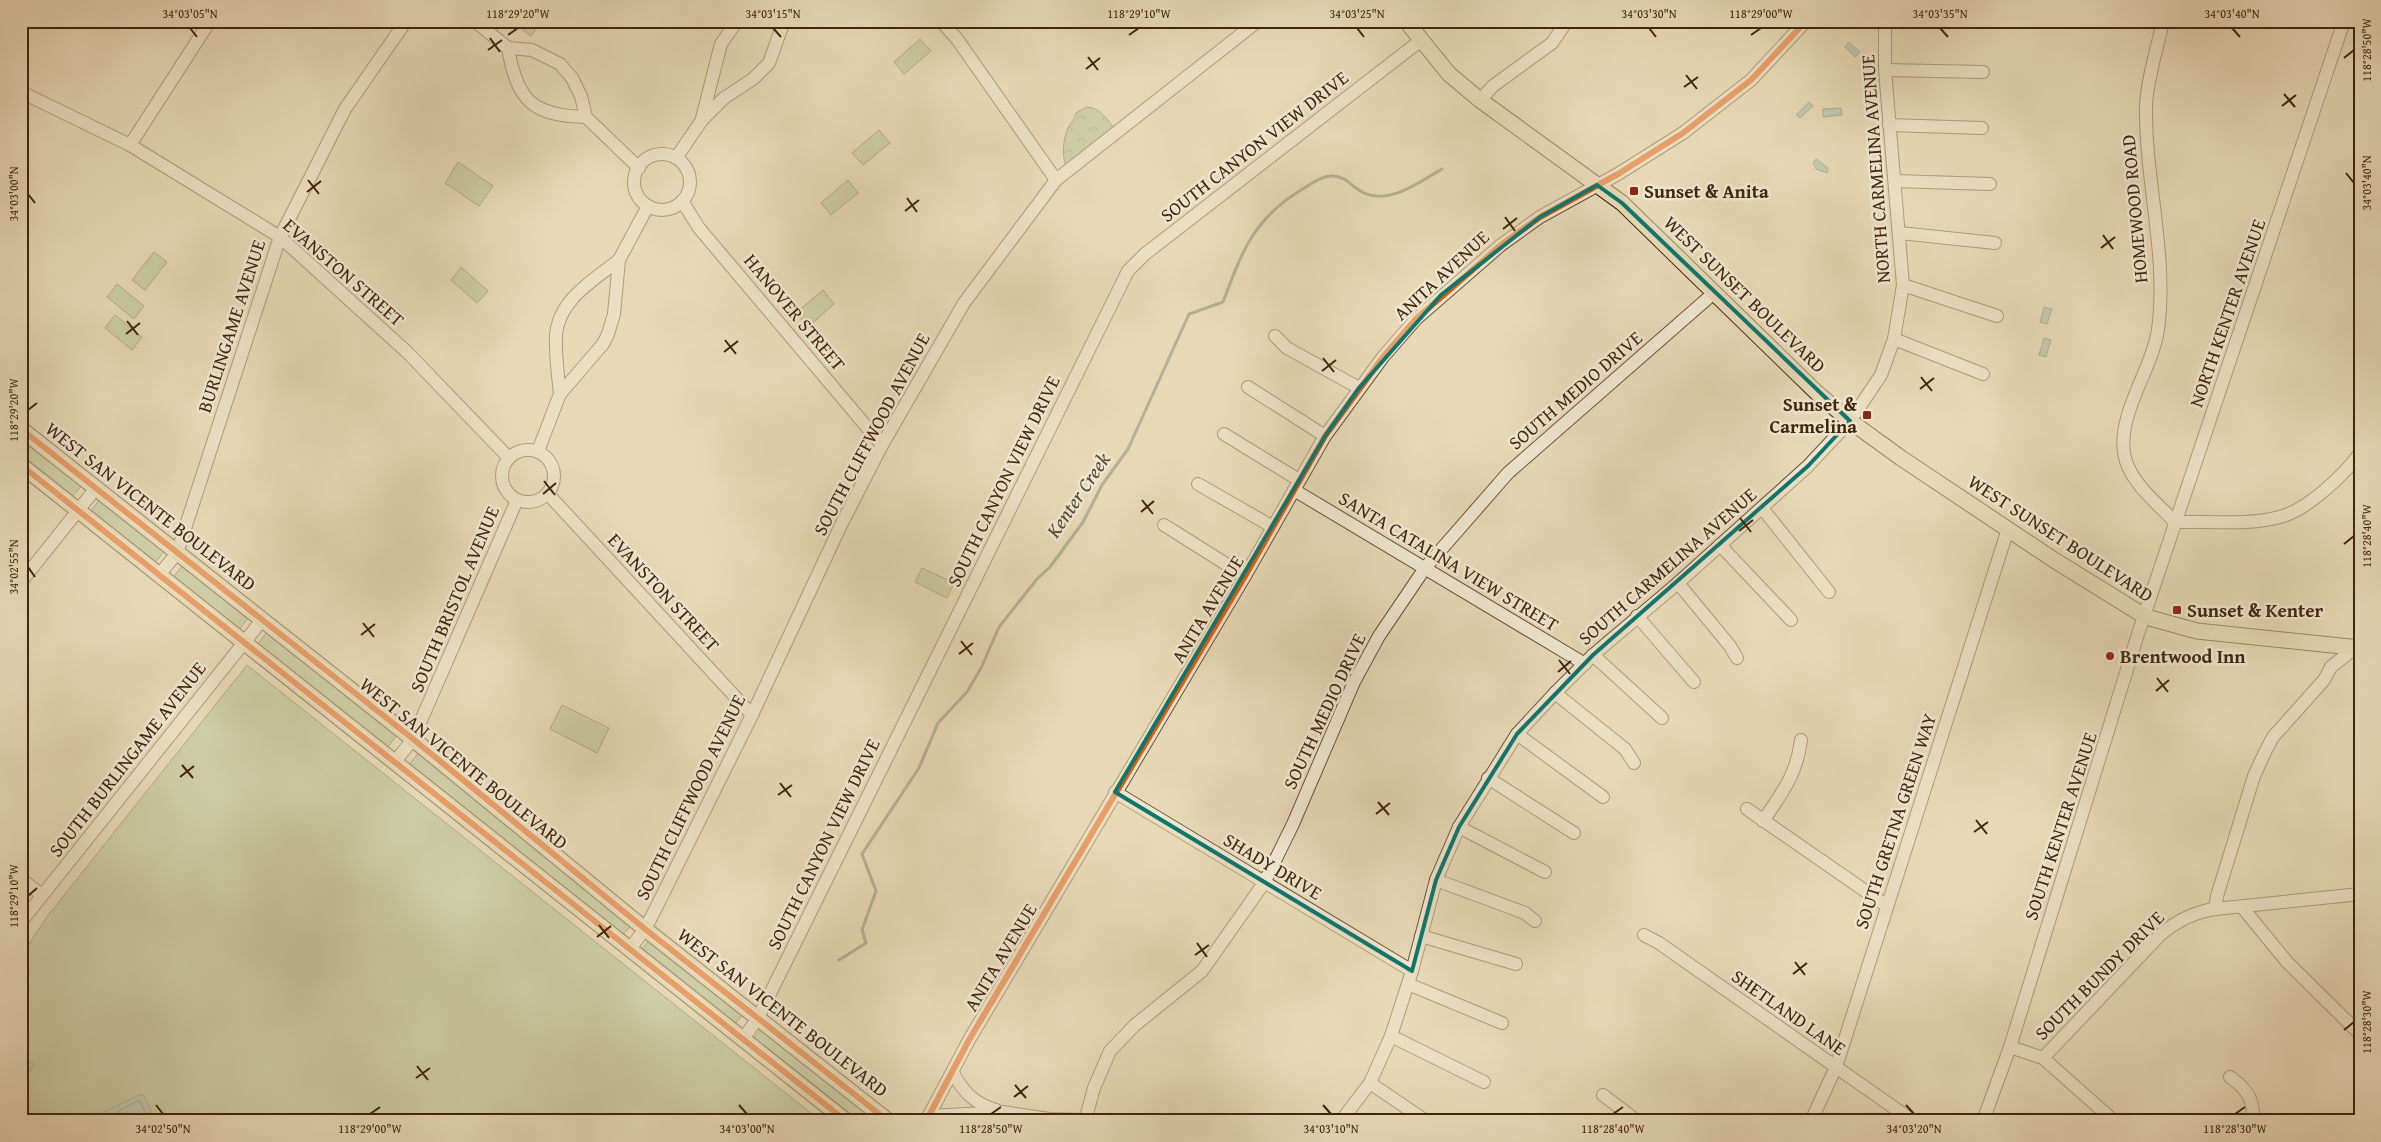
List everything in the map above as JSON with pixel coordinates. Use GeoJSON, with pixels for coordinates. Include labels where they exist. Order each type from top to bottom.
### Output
{"type":"FeatureCollection","features":[{"type":"Feature","properties":{"kind":"main road","name":"WEST SUNSET BOULEVARD"},"geometry":{"type":"LineString","coordinates":[[1406,21],[1420,41],[1449,74],[1480,100],[1622,202],[1817,393],[1850,421],[2008,529],[2146,616],[2197,631],[2358,647]]}},
{"type":"Feature","properties":{"kind":"main road","name":"WEST SAN VICENTE BOULEVARD"},"geometry":{"type":"LineString","coordinates":[[21,429],[413,739],[645,929],[888,1121]]}},
{"type":"Feature","properties":{"kind":"main road"},"geometry":{"type":"LineString","coordinates":[[21,465],[846,1121]]}},
{"type":"Feature","properties":{"kind":"street"},"geometry":{"type":"LineString","coordinates":[[130,145],[210,21]]}},
{"type":"Feature","properties":{"kind":"street","name":"BURLINGAME AVENUE"},"geometry":{"type":"LineString","coordinates":[[159,575],[177,553],[280,237],[345,109],[406,21]]}},
{"type":"Feature","properties":{"kind":"street"},"geometry":{"type":"LineString","coordinates":[[475,21],[508,48],[532,50],[560,64],[572,78],[581,96],[586,117],[639,168]]}},
{"type":"Feature","properties":{"kind":"street"},"geometry":{"type":"LineString","coordinates":[[702,120],[721,44],[737,21]]}},
{"type":"Feature","properties":{"kind":"street"},"geometry":{"type":"LineString","coordinates":[[676,158],[702,120],[724,98],[753,79],[769,63],[784,21]]}},
{"type":"Feature","properties":{"kind":"street"},"geometry":{"type":"LineString","coordinates":[[941,21],[957,39],[1056,180]]}},
{"type":"Feature","properties":{"kind":"street","name":"SOUTH CLIFFWOOD AVENUE"},"geometry":{"type":"LineString","coordinates":[[629,950],[645,929],[752,715],[840,525],[882,445],[964,303],[1056,180],[1258,21]]}},
{"type":"Feature","properties":{"kind":"street"},"geometry":{"type":"LineString","coordinates":[[1480,100],[1493,86],[1552,43],[1567,21]]}},
{"type":"Feature","properties":{"kind":"street","name":"ANITA AVENUE"},"geometry":{"type":"LineString","coordinates":[[927,1118],[953,1073],[969,1040],[1273,527],[1296,485],[1325,436],[1359,388],[1416,319],[1486,257],[1540,217],[1650,155],[1724,103],[1768,63],[1806,21]]}},
{"type":"Feature","properties":{"kind":"street","name":"NORTH CARMELINA AVENUE"},"geometry":{"type":"LineString","coordinates":[[1850,421],[1881,375],[1894,338],[1903,285],[1885,70],[1885,21]]}},
{"type":"Feature","properties":{"kind":"street","name":"HOMEWOOD ROAD"},"geometry":{"type":"LineString","coordinates":[[2163,21],[2146,104],[2146,144],[2160,268],[2158,331],[2123,429],[2124,454],[2132,476],[2175,522]]}},
{"type":"Feature","properties":{"kind":"street","name":"NORTH KENTER AVENUE"},"geometry":{"type":"LineString","coordinates":[[2146,616],[2175,522],[2344,21]]}},
{"type":"Feature","properties":{"kind":"street","name":"SOUTH CANYON VIEW DRIVE"},"geometry":{"type":"LineString","coordinates":[[743,1039],[758,1018],[1128,271],[1145,254],[1420,41]]}},
{"type":"Feature","properties":{"kind":"street"},"geometry":{"type":"LineString","coordinates":[[508,48],[512,71],[518,87],[530,102],[544,111],[561,116],[586,117]]}},
{"type":"Feature","properties":{"kind":"street"},"geometry":{"type":"LineString","coordinates":[[1885,70],[1983,72]]}},
{"type":"Feature","properties":{"kind":"street","name":"EVANSTON STREET"},"geometry":{"type":"LineString","coordinates":[[21,92],[130,145],[280,237],[408,353],[509,458]]}},
{"type":"Feature","properties":{"kind":"street"},"geometry":{"type":"LineString","coordinates":[[1889,125],[1982,128]]}},
{"type":"Feature","properties":{"kind":"street"},"geometry":{"type":"LineString","coordinates":[[656,155],[676,158],[684,166],[690,182],[689,191],[682,201],[671,209],[663,210],[648,206],[637,193],[635,184],[639,168],[643,162],[656,155]]}},
{"type":"Feature","properties":{"kind":"street"},"geometry":{"type":"LineString","coordinates":[[1895,181],[1990,184]]}},
{"type":"Feature","properties":{"kind":"street","name":"HANOVER STREET"},"geometry":{"type":"LineString","coordinates":[[682,201],[699,228],[882,445]]}},
{"type":"Feature","properties":{"kind":"street"},"geometry":{"type":"LineString","coordinates":[[538,452],[560,394],[603,344],[608,334],[614,314],[619,260],[648,206]]}},
{"type":"Feature","properties":{"kind":"street"},"geometry":{"type":"LineString","coordinates":[[1900,233],[1995,243]]}},
{"type":"Feature","properties":{"kind":"street"},"geometry":{"type":"LineString","coordinates":[[560,394],[556,335],[560,319],[576,294],[619,260]]}},
{"type":"Feature","properties":{"kind":"street"},"geometry":{"type":"LineString","coordinates":[[1903,285],[1997,316]]}},
{"type":"Feature","properties":{"kind":"street","name":"SOUTH MEDIO DRIVE"},"geometry":{"type":"LineString","coordinates":[[1085,1120],[1094,1088],[1110,1052],[1135,1025],[1202,971],[1264,883],[1293,824],[1354,682],[1380,636],[1426,568],[1508,473],[1715,292]]}},
{"type":"Feature","properties":{"kind":"street"},"geometry":{"type":"LineString","coordinates":[[1275,336],[1287,348],[1359,388]]}},
{"type":"Feature","properties":{"kind":"street"},"geometry":{"type":"LineString","coordinates":[[1894,338],[1983,374]]}},
{"type":"Feature","properties":{"kind":"street"},"geometry":{"type":"LineString","coordinates":[[1248,387],[1325,436]]}},
{"type":"Feature","properties":{"kind":"street","name":"SOUTH CARMELINA AVENUE"},"geometry":{"type":"LineString","coordinates":[[1341,1121],[1370,1083],[1391,1036],[1412,971],[1436,880],[1459,827],[1517,734],[1589,660],[1808,466],[1850,421]]}},
{"type":"Feature","properties":{"kind":"street","name":"SANTA CATALINA VIEW STREET"},"geometry":{"type":"LineString","coordinates":[[1224,434],[1296,485],[1426,568],[1589,660],[1662,718]]}},
{"type":"Feature","properties":{"kind":"street"},"geometry":{"type":"LineString","coordinates":[[522,450],[538,452],[551,462],[554,470],[555,478],[548,494],[534,502],[517,500],[505,489],[502,473],[509,458],[522,450]]}},
{"type":"Feature","properties":{"kind":"street"},"geometry":{"type":"LineString","coordinates":[[2175,522],[2259,520],[2282,516],[2300,508],[2321,492],[2360,453]]}},
{"type":"Feature","properties":{"kind":"street"},"geometry":{"type":"LineString","coordinates":[[1198,484],[1273,527]]}},
{"type":"Feature","properties":{"kind":"street"},"geometry":{"type":"LineString","coordinates":[[21,582],[96,488]]}},
{"type":"Feature","properties":{"kind":"street","name":"EVANSTON STREET"},"geometry":{"type":"LineString","coordinates":[[548,494],[752,715]]}},
{"type":"Feature","properties":{"kind":"street","name":"SOUTH BRISTOL AVENUE"},"geometry":{"type":"LineString","coordinates":[[394,763],[413,739],[517,500]]}},
{"type":"Feature","properties":{"kind":"street"},"geometry":{"type":"LineString","coordinates":[[1762,508],[1829,592]]}},
{"type":"Feature","properties":{"kind":"street"},"geometry":{"type":"LineString","coordinates":[[1164,525],[1244,576]]}},
{"type":"Feature","properties":{"kind":"street","name":"SOUTH GRETNA GREEN WAY"},"geometry":{"type":"LineString","coordinates":[[1811,1121],[1836,1068],[2008,529]]}},
{"type":"Feature","properties":{"kind":"street"},"geometry":{"type":"LineString","coordinates":[[1720,545],[1791,620]]}},
{"type":"Feature","properties":{"kind":"street"},"geometry":{"type":"LineString","coordinates":[[1678,583],[1730,646],[1737,658]]}},
{"type":"Feature","properties":{"kind":"street"},"geometry":{"type":"LineString","coordinates":[[1638,616],[1694,682]]}},
{"type":"Feature","properties":{"kind":"street","name":"SOUTH KENTER AVENUE"},"geometry":{"type":"LineString","coordinates":[[2010,1047],[2146,616]]}},
{"type":"Feature","properties":{"kind":"street","name":"SOUTH BURLINGAME AVENUE"},"geometry":{"type":"LineString","coordinates":[[21,922],[262,620]]}},
{"type":"Feature","properties":{"kind":"street"},"geometry":{"type":"LineString","coordinates":[[2215,909],[2254,776],[2273,737],[2324,680],[2331,667],[2358,647]]}},
{"type":"Feature","properties":{"kind":"street"},"geometry":{"type":"LineString","coordinates":[[1555,693],[1625,749],[1634,763]]}},
{"type":"Feature","properties":{"kind":"street"},"geometry":{"type":"LineString","coordinates":[[1517,734],[1603,797]]}},
{"type":"Feature","properties":{"kind":"street"},"geometry":{"type":"LineString","coordinates":[[1763,821],[1792,778],[1799,758],[1801,740]]}},
{"type":"Feature","properties":{"kind":"street"},"geometry":{"type":"LineString","coordinates":[[1488,778],[1574,833]]}},
{"type":"Feature","properties":{"kind":"street","name":"SHADY DRIVE"},"geometry":{"type":"LineString","coordinates":[[1115,792],[1412,971]]}},
{"type":"Feature","properties":{"kind":"street"},"geometry":{"type":"LineString","coordinates":[[1747,809],[1887,906]]}},
{"type":"Feature","properties":{"kind":"street"},"geometry":{"type":"LineString","coordinates":[[1459,827],[1545,872]]}},
{"type":"Feature","properties":{"kind":"street"},"geometry":{"type":"LineString","coordinates":[[21,879],[42,895]]}},
{"type":"Feature","properties":{"kind":"street"},"geometry":{"type":"LineString","coordinates":[[1436,880],[1525,913],[1535,921]]}},
{"type":"Feature","properties":{"kind":"street","name":"SOUTH BUNDY DRIVE"},"geometry":{"type":"LineString","coordinates":[[2042,1058],[2161,934],[2181,919],[2198,912],[2215,909],[2360,894]]}},
{"type":"Feature","properties":{"kind":"street"},"geometry":{"type":"LineString","coordinates":[[2242,907],[2288,962],[2360,1034]]}},
{"type":"Feature","properties":{"kind":"street","name":"SHETLAND LANE"},"geometry":{"type":"LineString","coordinates":[[1644,935],[1659,943],[1913,1121]]}},
{"type":"Feature","properties":{"kind":"street"},"geometry":{"type":"LineString","coordinates":[[1421,936],[1516,964]]}},
{"type":"Feature","properties":{"kind":"street"},"geometry":{"type":"LineString","coordinates":[[1408,984],[1502,1023]]}},
{"type":"Feature","properties":{"kind":"street"},"geometry":{"type":"LineString","coordinates":[[1391,1036],[1484,1082]]}},
{"type":"Feature","properties":{"kind":"street"},"geometry":{"type":"LineString","coordinates":[[2010,1047],[2042,1058],[2114,1121]]}},
{"type":"Feature","properties":{"kind":"street","name":"SOUTH BUNDY DRIVE"},"geometry":{"type":"LineString","coordinates":[[1983,1121],[2010,1047]]}},
{"type":"Feature","properties":{"kind":"street"},"geometry":{"type":"LineString","coordinates":[[953,1073],[963,1091],[969,1097],[988,1107],[1003,1112],[1049,1119],[1085,1120]]}},
{"type":"Feature","properties":{"kind":"street"},"geometry":{"type":"LineString","coordinates":[[2230,1077],[2242,1085],[2248,1094],[2253,1106],[2252,1121]]}},
{"type":"Feature","properties":{"kind":"street"},"geometry":{"type":"LineString","coordinates":[[1370,1083],[1426,1121]]}},
{"type":"Feature","properties":{"kind":"street"},"geometry":{"type":"LineString","coordinates":[[1602,1095],[1637,1121]]}},
{"type":"Feature","properties":{"kind":"street"},"geometry":{"type":"LineString","coordinates":[[927,1118],[1003,1112]]}},
{"type":"Feature","properties":{"kind":"highlighted area"},"geometry":{"type":"Polygon","coordinates":[[[1597,185],[1622,203],[1850,421],[1808,466],[1593,655],[1517,734],[1459,827],[1436,880],[1412,971],[1115,792],[1325,436],[1359,388],[1441,295],[1540,217],[1597,185]]]}},
{"type":"Feature","properties":{"kind":"green space"},"geometry":{"type":"Polygon","coordinates":[[[511,21],[542,21],[531,36],[511,21]]]}},
{"type":"Feature","properties":{"kind":"green space"},"geometry":{"type":"Polygon","coordinates":[[[920,39],[931,51],[904,74],[894,62],[920,39]]]}},
{"type":"Feature","properties":{"kind":"green space"},"geometry":{"type":"Polygon","coordinates":[[[1087,107],[1099,111],[1113,127],[1067,168],[1063,153],[1066,133],[1076,113],[1087,107]]]}},
{"type":"Feature","properties":{"kind":"green space"},"geometry":{"type":"Polygon","coordinates":[[[879,130],[890,143],[863,165],[852,153],[879,130]]]}},
{"type":"Feature","properties":{"kind":"green space"},"geometry":{"type":"Polygon","coordinates":[[[458,162],[493,186],[479,206],[445,183],[458,162]]]}},
{"type":"Feature","properties":{"kind":"green space"},"geometry":{"type":"Polygon","coordinates":[[[848,180],[858,193],[831,215],[821,203],[848,180]]]}},
{"type":"Feature","properties":{"kind":"green space"},"geometry":{"type":"Polygon","coordinates":[[[154,252],[167,262],[145,290],[132,280],[154,252]]]}},
{"type":"Feature","properties":{"kind":"green space"},"geometry":{"type":"Polygon","coordinates":[[[461,267],[488,291],[477,303],[451,280],[461,267]]]}},
{"type":"Feature","properties":{"kind":"green space"},"geometry":{"type":"Polygon","coordinates":[[[117,284],[144,306],[134,319],[107,297],[117,284]]]}},
{"type":"Feature","properties":{"kind":"green space"},"geometry":{"type":"Polygon","coordinates":[[[823,290],[834,304],[808,327],[796,313],[823,290]]]}},
{"type":"Feature","properties":{"kind":"green space"},"geometry":{"type":"Polygon","coordinates":[[[115,315],[142,337],[132,350],[105,328],[115,315]]]}},
{"type":"Feature","properties":{"kind":"green space"},"geometry":{"type":"Polygon","coordinates":[[[21,436],[82,485],[72,497],[21,457],[21,436]]]}},
{"type":"Feature","properties":{"kind":"green space"},"geometry":{"type":"Polygon","coordinates":[[[100,499],[165,550],[155,563],[90,512],[100,499]]]}},
{"type":"Feature","properties":{"kind":"green space"},"geometry":{"type":"Polygon","coordinates":[[[183,565],[249,617],[239,630],[173,577],[183,565]]]}},
{"type":"Feature","properties":{"kind":"green space"},"geometry":{"type":"Polygon","coordinates":[[[922,568],[954,583],[947,598],[915,582],[922,568]]]}},
{"type":"Feature","properties":{"kind":"green space"},"geometry":{"type":"Polygon","coordinates":[[[267,632],[397,735],[387,748],[257,645],[267,632]]]}},
{"type":"Feature","properties":{"kind":"green space"},"geometry":{"type":"Polygon","coordinates":[[[247,665],[821,1121],[21,1121],[21,956],[46,918],[247,665]]]}},
{"type":"Feature","properties":{"kind":"green space"},"geometry":{"type":"Polygon","coordinates":[[[562,705],[609,728],[597,753],[550,729],[562,705]]]}},
{"type":"Feature","properties":{"kind":"green space"},"geometry":{"type":"Polygon","coordinates":[[[419,752],[633,923],[622,936],[409,765],[419,752]]]}},
{"type":"Feature","properties":{"kind":"green space"},"geometry":{"type":"Polygon","coordinates":[[[651,938],[745,1012],[734,1025],[641,950],[651,938]]]}},
{"type":"Feature","properties":{"kind":"green space"},"geometry":{"type":"Polygon","coordinates":[[[763,1027],[881,1121],[855,1121],[753,1039],[763,1027]]]}},
{"type":"Feature","properties":{"kind":"water"},"geometry":{"type":"Polygon","coordinates":[[[1849,42],[1860,52],[1855,57],[1845,47],[1849,42]]]}},
{"type":"Feature","properties":{"kind":"water"},"geometry":{"type":"Polygon","coordinates":[[[1809,102],[1813,106],[1800,118],[1796,115],[1809,102]]]}},
{"type":"Feature","properties":{"kind":"water"},"geometry":{"type":"Polygon","coordinates":[[[1841,108],[1842,115],[1823,117],[1823,109],[1841,108]]]}},
{"type":"Feature","properties":{"kind":"water"},"geometry":{"type":"Polygon","coordinates":[[[1816,159],[1828,168],[1827,173],[1816,169],[1813,163],[1816,159]]]}},
{"type":"Feature","properties":{"kind":"water"},"geometry":{"type":"Polygon","coordinates":[[[2044,307],[2052,309],[2047,324],[2040,322],[2044,307]]]}},
{"type":"Feature","properties":{"kind":"water"},"geometry":{"type":"Polygon","coordinates":[[[2044,338],[2051,340],[2046,357],[2039,355],[2044,338]]]}},
{"type":"Feature","properties":{"kind":"water"},"geometry":{"type":"Polygon","coordinates":[[[21,1057],[34,1064],[26,1078],[21,1076],[21,1057]]]}},
{"type":"Feature","properties":{"kind":"water"},"geometry":{"type":"Polygon","coordinates":[[[141,1094],[145,1097],[155,1121],[96,1121],[104,1112],[141,1094]]]}},
{"type":"Feature","properties":{"kind":"waterway","name":"Kenter Creek"},"geometry":{"type":"LineString","coordinates":[[839,960],[866,943],[862,930],[876,891],[862,854],[919,768],[938,723],[967,692],[981,668],[999,627],[1037,579],[1050,567],[1083,522],[1102,485],[1128,449],[1189,314],[1223,302],[1243,252],[1260,225],[1285,201],[1312,183],[1324,177],[1337,176],[1345,179],[1362,192],[1372,196],[1383,196],[1404,191],[1442,169]]}},
{"type":"Feature","properties":{"kind":"cycle path"},"geometry":{"type":"LineString","coordinates":[[926,1121],[969,1040],[1245,576],[1325,436],[1383,357],[1416,319],[1501,245],[1540,217],[1618,174],[1683,133],[1751,80],[1806,21]]}},
{"type":"Feature","properties":{"kind":"cycle path"},"geometry":{"type":"LineString","coordinates":[[21,429],[413,739],[645,929],[888,1121]]}},
{"type":"Feature","properties":{"kind":"cycle path"},"geometry":{"type":"LineString","coordinates":[[21,465],[846,1121]]}},
{"type":"Feature","properties":{"kind":"place","name":"Sunset & Anita"},"geometry":{"type":"Point","coordinates":[1634,191]}},
{"type":"Feature","properties":{"kind":"place","name":"Sunset & Carmelina"},"geometry":{"type":"Point","coordinates":[1867,415]}},
{"type":"Feature","properties":{"kind":"place","name":"Sunset & Kenter"},"geometry":{"type":"Point","coordinates":[2177,610]}},
{"type":"Feature","properties":{"kind":"place","name":"Brentwood Inn"},"geometry":{"type":"Point","coordinates":[2110,656]}}]}
